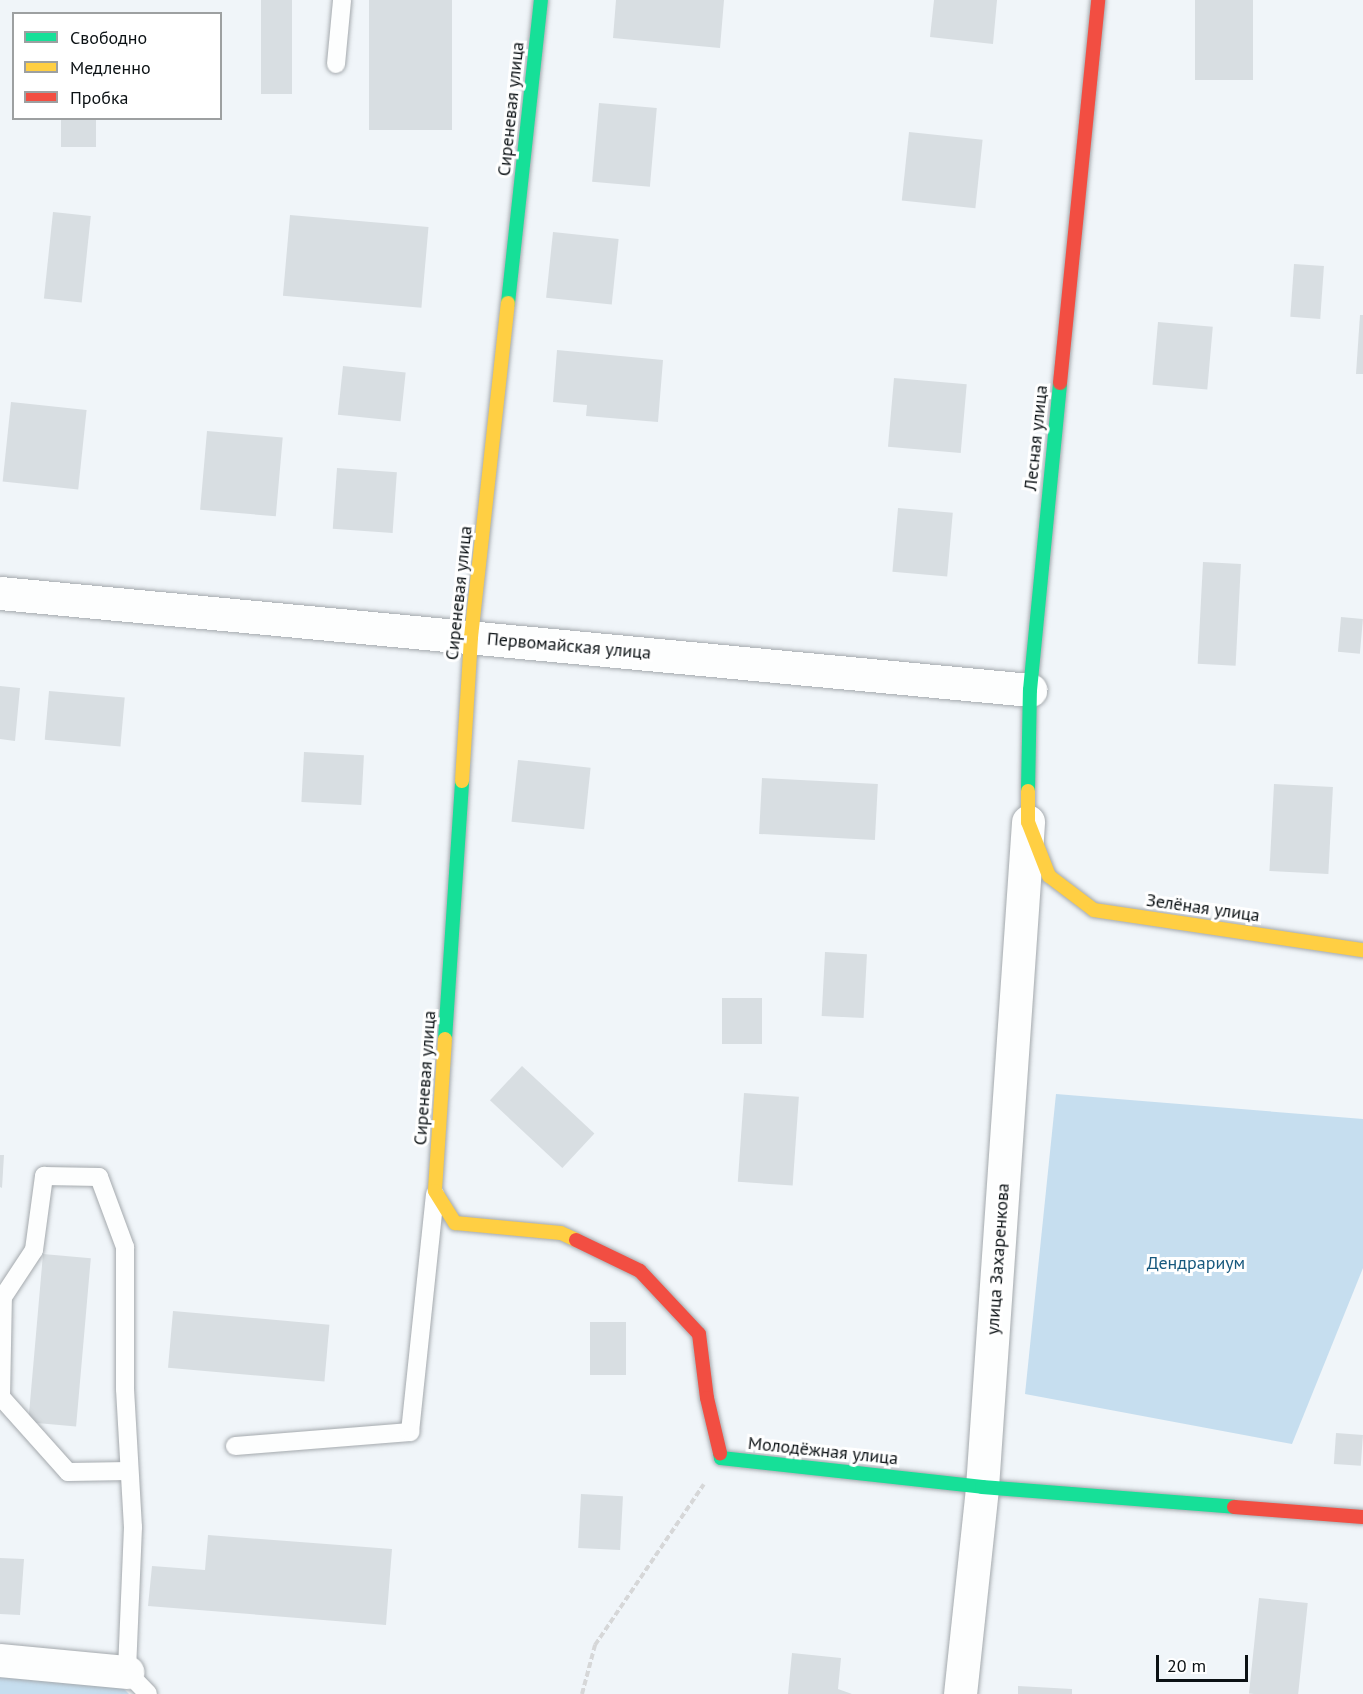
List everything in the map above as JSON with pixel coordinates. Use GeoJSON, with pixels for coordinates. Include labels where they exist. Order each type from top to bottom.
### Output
{"type":"FeatureCollection","features":[{"type":"Feature","properties":{"kind":"street","name":"Сиреневая улица"},"geometry":{"type":"LineString","coordinates":[[435,1191],[471,637],[541,0]]}},
{"type":"Feature","properties":{"kind":"street","name":"Лесная улица"},"geometry":{"type":"LineString","coordinates":[[1049,876],[1028,822],[1030,690],[1098,0]]}},
{"type":"Feature","properties":{"kind":"street","name":"Первомайская улица"},"geometry":{"type":"LineString","coordinates":[[0,593],[1030,690]]}},
{"type":"Feature","properties":{"kind":"street","name":"улица Захаренкова"},"geometry":{"type":"LineString","coordinates":[[960,1694],[982,1487],[1028,822]]}},
{"type":"Feature","properties":{"kind":"street","name":"Зелёная улица"},"geometry":{"type":"LineString","coordinates":[[1049,876],[1094,910],[1363,950]]}},
{"type":"Feature","properties":{"kind":"street","name":"Молодёжная улица"},"geometry":{"type":"LineString","coordinates":[[435,1191],[454,1223],[561,1233],[640,1271],[699,1334],[707,1398],[721,1458],[982,1487],[1363,1517]]}},
{"type":"Feature","properties":{"kind":"street"},"geometry":{"type":"LineString","coordinates":[[0,1660],[138,1683]]}},
{"type":"Feature","properties":{"kind":"lane"},"geometry":{"type":"LineString","coordinates":[[336,64],[342,0]]}},
{"type":"Feature","properties":{"kind":"lane"},"geometry":{"type":"LineString","coordinates":[[129,1471],[68,1472],[1,1397],[3,1297],[34,1250],[44,1176],[99,1177],[125,1247],[129,1471],[138,1683]]}},
{"type":"Feature","properties":{"kind":"lane"},"geometry":{"type":"LineString","coordinates":[[235,1446],[410,1432],[435,1191]]}},
{"type":"Feature","properties":{"kind":"path"},"geometry":{"type":"LineString","coordinates":[[582,1694],[595,1645],[721,1458]]}},
{"type":"Feature","properties":{"kind":"green space","name":"Дендрариум"},"geometry":{"type":"Polygon","coordinates":[[[1056,1094],[1363,1119],[1363,1268],[1292,1444],[1025,1394],[1056,1094]]]}},
{"type":"Feature","properties":{"kind":"green space"},"geometry":{"type":"Polygon","coordinates":[[[0,1671],[117,1682],[129,1694],[0,1694],[0,1671]]]}},
{"type":"Feature","properties":{"kind":"building"},"geometry":{"type":"Polygon","coordinates":[[[261,0],[292,0],[292,94],[261,94],[261,0]]]}},
{"type":"Feature","properties":{"kind":"building"},"geometry":{"type":"Polygon","coordinates":[[[369,0],[452,0],[452,130],[369,130],[369,0]]]}},
{"type":"Feature","properties":{"kind":"building"},"geometry":{"type":"Polygon","coordinates":[[[616,0],[724,0],[720,48],[613,38],[616,0]]]}},
{"type":"Feature","properties":{"kind":"building"},"geometry":{"type":"Polygon","coordinates":[[[934,0],[997,0],[993,44],[930,37],[934,0]]]}},
{"type":"Feature","properties":{"kind":"building"},"geometry":{"type":"Polygon","coordinates":[[[1195,0],[1253,0],[1253,80],[1195,80],[1195,0]]]}},
{"type":"Feature","properties":{"kind":"building"},"geometry":{"type":"Polygon","coordinates":[[[599,103],[657,108],[650,187],[592,182],[599,103]]]}},
{"type":"Feature","properties":{"kind":"building"},"geometry":{"type":"Polygon","coordinates":[[[61,120],[96,120],[96,147],[61,147],[61,120]]]}},
{"type":"Feature","properties":{"kind":"building"},"geometry":{"type":"Polygon","coordinates":[[[909,132],[983,140],[975,208],[902,201],[909,132]]]}},
{"type":"Feature","properties":{"kind":"building"},"geometry":{"type":"Polygon","coordinates":[[[53,212],[91,216],[82,302],[44,299],[53,212]]]}},
{"type":"Feature","properties":{"kind":"building"},"geometry":{"type":"Polygon","coordinates":[[[290,215],[428,227],[421,308],[283,296],[290,215]]]}},
{"type":"Feature","properties":{"kind":"building"},"geometry":{"type":"Polygon","coordinates":[[[553,232],[619,239],[612,305],[546,298],[553,232]]]}},
{"type":"Feature","properties":{"kind":"building"},"geometry":{"type":"Polygon","coordinates":[[[1294,264],[1324,266],[1320,319],[1290,317],[1294,264]]]}},
{"type":"Feature","properties":{"kind":"building"},"geometry":{"type":"Polygon","coordinates":[[[1360,315],[1363,315],[1363,374],[1356,374],[1360,315]]]}},
{"type":"Feature","properties":{"kind":"building"},"geometry":{"type":"Polygon","coordinates":[[[1158,322],[1213,327],[1207,390],[1153,385],[1158,322]]]}},
{"type":"Feature","properties":{"kind":"building"},"geometry":{"type":"Polygon","coordinates":[[[557,350],[663,360],[658,422],[586,416],[587,405],[553,402],[557,350]]]}},
{"type":"Feature","properties":{"kind":"building"},"geometry":{"type":"Polygon","coordinates":[[[343,366],[406,373],[401,421],[338,415],[343,366]]]}},
{"type":"Feature","properties":{"kind":"building"},"geometry":{"type":"Polygon","coordinates":[[[894,378],[967,384],[961,453],[888,447],[894,378]]]}},
{"type":"Feature","properties":{"kind":"building"},"geometry":{"type":"Polygon","coordinates":[[[11,402],[87,410],[78,490],[3,482],[11,402]]]}},
{"type":"Feature","properties":{"kind":"building"},"geometry":{"type":"Polygon","coordinates":[[[207,431],[283,438],[276,516],[200,510],[207,431]]]}},
{"type":"Feature","properties":{"kind":"building"},"geometry":{"type":"Polygon","coordinates":[[[337,468],[397,472],[393,533],[333,529],[337,468]]]}},
{"type":"Feature","properties":{"kind":"building"},"geometry":{"type":"Polygon","coordinates":[[[898,508],[953,513],[947,577],[892,572],[898,508]]]}},
{"type":"Feature","properties":{"kind":"building"},"geometry":{"type":"Polygon","coordinates":[[[1203,562],[1241,564],[1236,666],[1198,664],[1203,562]]]}},
{"type":"Feature","properties":{"kind":"building"},"geometry":{"type":"Polygon","coordinates":[[[1341,617],[1363,619],[1360,654],[1338,652],[1341,617]]]}},
{"type":"Feature","properties":{"kind":"building"},"geometry":{"type":"Polygon","coordinates":[[[0,686],[20,688],[15,741],[0,739],[0,686]]]}},
{"type":"Feature","properties":{"kind":"building"},"geometry":{"type":"Polygon","coordinates":[[[49,691],[125,698],[120,746],[45,740],[49,691]]]}},
{"type":"Feature","properties":{"kind":"building"},"geometry":{"type":"Polygon","coordinates":[[[304,752],[364,755],[361,805],[301,802],[304,752]]]}},
{"type":"Feature","properties":{"kind":"building"},"geometry":{"type":"Polygon","coordinates":[[[518,760],[591,768],[584,829],[512,822],[518,760]]]}},
{"type":"Feature","properties":{"kind":"building"},"geometry":{"type":"Polygon","coordinates":[[[762,778],[878,784],[875,840],[759,834],[762,778]]]}},
{"type":"Feature","properties":{"kind":"building"},"geometry":{"type":"Polygon","coordinates":[[[1274,784],[1333,787],[1328,874],[1269,871],[1274,784]]]}},
{"type":"Feature","properties":{"kind":"building"},"geometry":{"type":"Polygon","coordinates":[[[825,952],[867,954],[864,1018],[822,1016],[825,952]]]}},
{"type":"Feature","properties":{"kind":"building"},"geometry":{"type":"Polygon","coordinates":[[[722,998],[762,998],[762,1044],[722,1044],[722,998]]]}},
{"type":"Feature","properties":{"kind":"building"},"geometry":{"type":"Polygon","coordinates":[[[522,1066],[594,1134],[562,1168],[490,1100],[522,1066]]]}},
{"type":"Feature","properties":{"kind":"building"},"geometry":{"type":"Polygon","coordinates":[[[744,1093],[799,1097],[793,1186],[738,1182],[744,1093]]]}},
{"type":"Feature","properties":{"kind":"building"},"geometry":{"type":"Polygon","coordinates":[[[0,1155],[4,1155],[2,1188],[0,1187],[0,1155]]]}},
{"type":"Feature","properties":{"kind":"building"},"geometry":{"type":"Polygon","coordinates":[[[43,1254],[91,1258],[76,1427],[28,1422],[43,1254]]]}},
{"type":"Feature","properties":{"kind":"building"},"geometry":{"type":"Polygon","coordinates":[[[173,1311],[329,1325],[324,1381],[168,1368],[173,1311]]]}},
{"type":"Feature","properties":{"kind":"building"},"geometry":{"type":"Polygon","coordinates":[[[590,1322],[626,1322],[626,1375],[590,1375],[590,1322]]]}},
{"type":"Feature","properties":{"kind":"building"},"geometry":{"type":"Polygon","coordinates":[[[1336,1433],[1363,1435],[1361,1466],[1334,1464],[1336,1433]]]}},
{"type":"Feature","properties":{"kind":"building"},"geometry":{"type":"Polygon","coordinates":[[[581,1494],[623,1496],[620,1550],[578,1548],[581,1494]]]}},
{"type":"Feature","properties":{"kind":"building"},"geometry":{"type":"Polygon","coordinates":[[[208,1535],[392,1549],[386,1625],[148,1606],[152,1566],[205,1570],[208,1535]]]}},
{"type":"Feature","properties":{"kind":"building"},"geometry":{"type":"Polygon","coordinates":[[[0,1558],[24,1559],[20,1615],[0,1614],[0,1558]]]}},
{"type":"Feature","properties":{"kind":"building"},"geometry":{"type":"Polygon","coordinates":[[[1259,1598],[1308,1603],[1298,1694],[1249,1693],[1259,1598]]]}},
{"type":"Feature","properties":{"kind":"building"},"geometry":{"type":"Polygon","coordinates":[[[792,1653],[841,1658],[838,1689],[852,1694],[788,1694],[792,1653]]]}},
{"type":"Feature","properties":{"kind":"building"},"geometry":{"type":"Polygon","coordinates":[[[1018,1686],[1072,1689],[1072,1694],[1018,1694],[1018,1686]]]}},
{"type":"Feature","properties":{"kind":"traffic: fast"},"geometry":{"type":"LineString","coordinates":[[508,303],[541,0]]}},
{"type":"Feature","properties":{"kind":"traffic: fast"},"geometry":{"type":"LineString","coordinates":[[1028,791],[1030,690],[1060,383]]}},
{"type":"Feature","properties":{"kind":"traffic: fast"},"geometry":{"type":"LineString","coordinates":[[445,1039],[462,781]]}},
{"type":"Feature","properties":{"kind":"traffic: fast"},"geometry":{"type":"LineString","coordinates":[[720,1453],[721,1458],[982,1487],[1234,1507]]}},
{"type":"Feature","properties":{"kind":"traffic: slow"},"geometry":{"type":"LineString","coordinates":[[462,781],[471,637],[508,303]]}},
{"type":"Feature","properties":{"kind":"traffic: slow"},"geometry":{"type":"LineString","coordinates":[[1028,791],[1028,822],[1049,876],[1094,910],[1363,950]]}},
{"type":"Feature","properties":{"kind":"traffic: slow"},"geometry":{"type":"LineString","coordinates":[[445,1039],[435,1191],[455,1223],[561,1233],[576,1240]]}},
{"type":"Feature","properties":{"kind":"traffic: jam"},"geometry":{"type":"LineString","coordinates":[[1060,383],[1098,0]]}},
{"type":"Feature","properties":{"kind":"traffic: jam"},"geometry":{"type":"LineString","coordinates":[[576,1240],[640,1271],[699,1334],[707,1398],[720,1453]]}},
{"type":"Feature","properties":{"kind":"traffic: jam"},"geometry":{"type":"LineString","coordinates":[[1234,1507],[1363,1517]]}}]}
